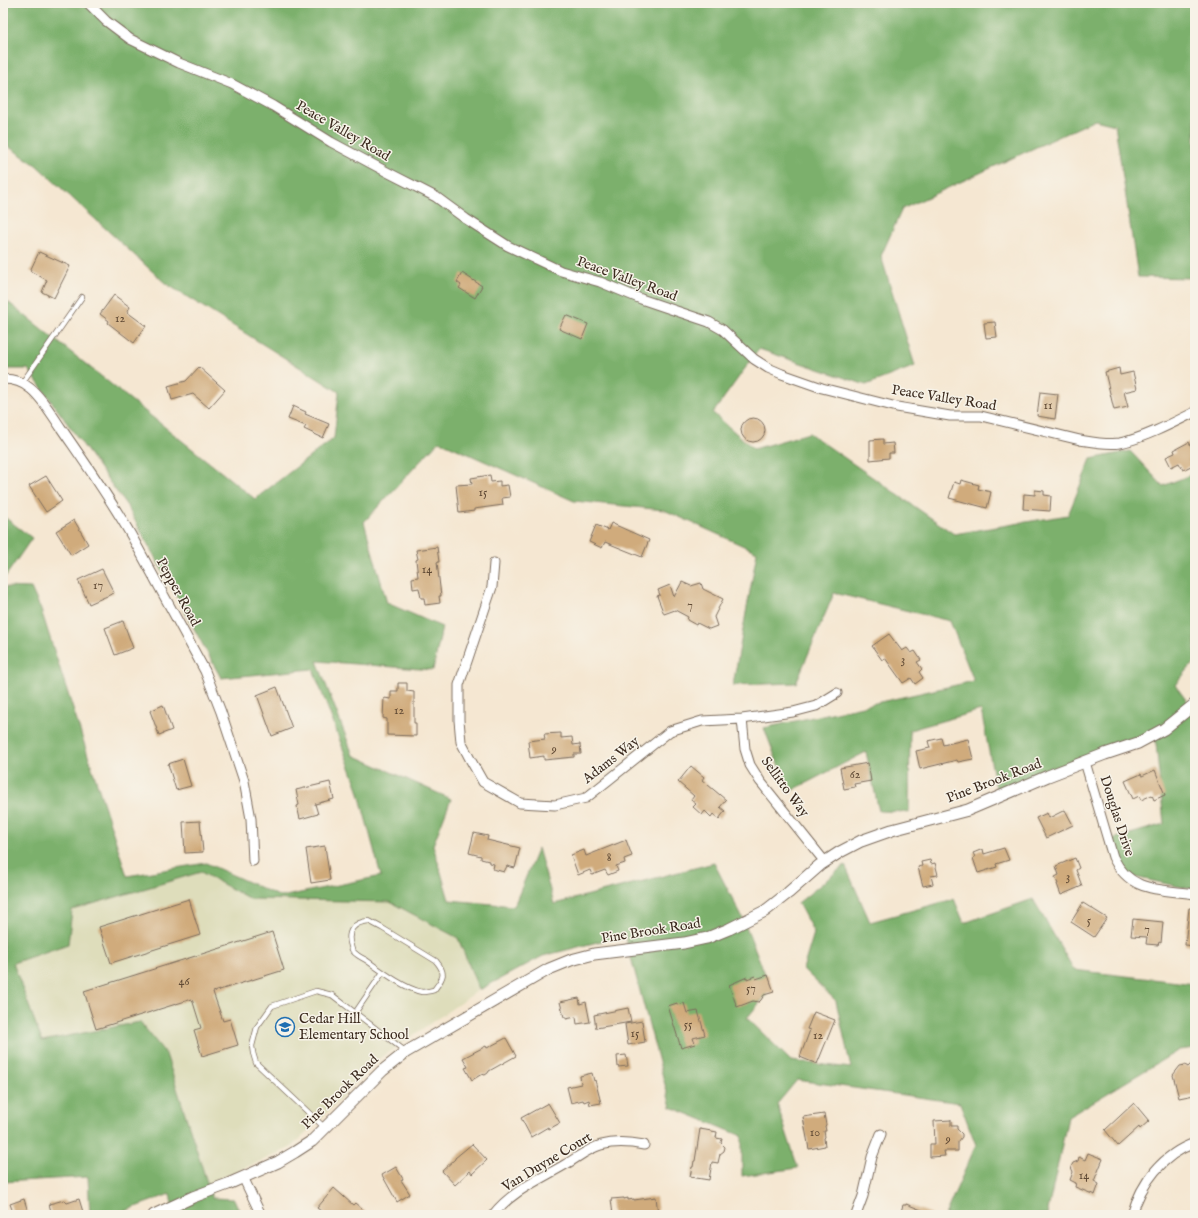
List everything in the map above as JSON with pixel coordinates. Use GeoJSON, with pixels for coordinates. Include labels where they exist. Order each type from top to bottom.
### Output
{"type":"FeatureCollection","features":[{"type":"Feature","properties":{"kind":"street","name":"Peace Valley Road"},"geometry":{"type":"LineString","coordinates":[[88,3],[106,21],[130,39],[179,63],[232,84],[273,106],[331,142],[436,197],[466,219],[508,246],[561,271],[600,282],[641,299],[709,322],[723,330],[754,359],[768,368],[782,374],[822,388],[897,407],[950,416],[981,416],[1080,440],[1095,442],[1119,443],[1143,436],[1195,412]]}},
{"type":"Feature","properties":{"kind":"street","name":"Pepper Road"},"geometry":{"type":"LineString","coordinates":[[3,379],[10,379],[22,383],[32,389],[81,457],[119,514],[205,671],[221,712],[244,782],[251,819],[253,860]]}},
{"type":"Feature","properties":{"kind":"street","name":"Adams Way"},"geometry":{"type":"LineString","coordinates":[[494,563],[492,587],[460,685],[459,720],[461,742],[483,782],[520,802],[554,805],[586,798],[670,731],[702,721],[742,719],[793,712],[816,706],[837,693]]}},
{"type":"Feature","properties":{"kind":"street","name":"Pine Brook Road"},"geometry":{"type":"LineString","coordinates":[[154,1215],[278,1162],[295,1152],[312,1141],[382,1071],[406,1052],[549,969],[571,960],[594,954],[684,943],[707,938],[730,929],[766,911],[825,862],[861,841],[892,830],[968,810],[1048,776],[1138,744],[1164,729],[1195,704]]}},
{"type":"Feature","properties":{"kind":"street","name":"Sellitto Way"},"geometry":{"type":"LineString","coordinates":[[742,719],[745,749],[750,765],[760,781],[825,862]]}},
{"type":"Feature","properties":{"kind":"street","name":"Douglas Drive"},"geometry":{"type":"LineString","coordinates":[[1085,762],[1113,857],[1121,871],[1132,881],[1147,888],[1195,894]]}},
{"type":"Feature","properties":{"kind":"street"},"geometry":{"type":"LineString","coordinates":[[856,1215],[863,1196],[872,1157],[881,1134]]}},
{"type":"Feature","properties":{"kind":"street","name":"Van Duyne Court"},"geometry":{"type":"LineString","coordinates":[[493,1215],[518,1192],[594,1147],[617,1142],[633,1142],[644,1145]]}},
{"type":"Feature","properties":{"kind":"street"},"geometry":{"type":"LineString","coordinates":[[1132,1215],[1140,1192],[1159,1166],[1177,1151],[1195,1143]]}},
{"type":"Feature","properties":{"kind":"street"},"geometry":{"type":"LineString","coordinates":[[243,1177],[261,1215]]}},
{"type":"Feature","properties":{"kind":"lane"},"geometry":{"type":"LineString","coordinates":[[22,383],[82,297]]}},
{"type":"Feature","properties":{"kind":"lane"},"geometry":{"type":"LineString","coordinates":[[369,921],[436,961],[442,969],[443,976],[434,990],[423,992],[409,987],[384,972],[353,951],[349,940],[349,934],[352,929],[363,922],[369,921]]}},
{"type":"Feature","properties":{"kind":"lane"},"geometry":{"type":"LineString","coordinates":[[355,1013],[384,972]]}},
{"type":"Feature","properties":{"kind":"lane"},"geometry":{"type":"LineString","coordinates":[[325,1128],[256,1063],[252,1046],[257,1027],[272,1006],[316,991],[332,995],[406,1052]]}},
{"type":"Feature","properties":{"kind":"shaded area","name":"Cedar Hill Elementary School"},"geometry":{"type":"Polygon","coordinates":[[[201,872],[250,899],[390,902],[458,938],[479,990],[380,1058],[315,1125],[290,1148],[208,1184],[166,1054],[42,1041],[13,963],[68,944],[72,910],[201,872]]]}},
{"type":"Feature","properties":{"kind":"green space"},"geometry":{"type":"Polygon","coordinates":[[[3,3],[1195,3],[1195,278],[1138,277],[1115,125],[1095,120],[902,209],[881,256],[915,366],[866,385],[759,349],[713,413],[754,449],[809,433],[954,534],[1068,515],[1091,459],[1130,451],[1163,486],[1195,473],[1195,661],[1175,685],[1195,712],[1195,890],[1125,875],[1106,841],[1164,824],[1155,734],[997,793],[981,710],[910,730],[909,812],[879,811],[866,752],[789,792],[764,728],[974,681],[950,621],[834,593],[796,683],[733,685],[757,552],[664,510],[574,501],[439,441],[364,522],[387,603],[442,627],[433,670],[317,661],[353,755],[451,799],[433,845],[449,900],[514,906],[538,848],[554,904],[714,863],[743,919],[771,989],[747,1018],[791,1061],[851,1068],[836,1001],[803,969],[814,933],[798,903],[845,865],[870,922],[954,899],[964,923],[1033,899],[1074,970],[1195,984],[1195,1048],[1179,1050],[1068,1117],[1047,1215],[945,1215],[976,1145],[960,1103],[797,1080],[777,1104],[798,1168],[742,1176],[742,1136],[671,1107],[625,935],[543,956],[479,990],[458,938],[390,902],[250,899],[201,872],[72,910],[68,944],[13,963],[42,1041],[140,1022],[166,1054],[212,1198],[234,1199],[241,1215],[174,1215],[170,1194],[114,1215],[90,1215],[88,1177],[3,1182],[3,587],[31,588],[41,610],[127,876],[206,863],[281,897],[381,876],[357,786],[313,669],[221,678],[127,506],[28,369],[3,369],[3,298],[255,499],[334,438],[339,392],[165,283],[36,165],[3,143],[3,3]]]}},
{"type":"Feature","properties":{"kind":"green space"},"geometry":{"type":"Polygon","coordinates":[[[3,516],[32,538],[3,580],[3,516]]]}},
{"type":"Feature","properties":{"kind":"building"},"geometry":{"type":"Polygon","coordinates":[[[39,252],[70,266],[54,298],[42,292],[47,280],[30,271],[39,252]]]}},
{"type":"Feature","properties":{"kind":"building"},"geometry":{"type":"Polygon","coordinates":[[[462,273],[482,286],[475,298],[459,288],[461,285],[457,282],[462,273]]]}},
{"type":"Feature","properties":{"kind":"building"},"geometry":{"type":"Polygon","coordinates":[[[114,295],[130,307],[127,312],[146,326],[134,343],[108,323],[109,321],[100,314],[114,295]]]}},
{"type":"Feature","properties":{"kind":"building"},"geometry":{"type":"Polygon","coordinates":[[[566,315],[588,324],[582,339],[559,329],[566,315]]]}},
{"type":"Feature","properties":{"kind":"building"},"geometry":{"type":"Polygon","coordinates":[[[995,322],[997,337],[986,338],[984,323],[995,322]]]}},
{"type":"Feature","properties":{"kind":"building"},"geometry":{"type":"Polygon","coordinates":[[[199,367],[225,390],[209,408],[193,394],[172,400],[168,386],[186,381],[199,367]]]}},
{"type":"Feature","properties":{"kind":"building"},"geometry":{"type":"Polygon","coordinates":[[[1119,368],[1120,375],[1133,372],[1137,389],[1124,392],[1128,407],[1114,410],[1105,372],[1119,368]]]}},
{"type":"Feature","properties":{"kind":"building"},"geometry":{"type":"Polygon","coordinates":[[[1040,392],[1058,394],[1055,419],[1037,416],[1040,392]]]}},
{"type":"Feature","properties":{"kind":"building"},"geometry":{"type":"Polygon","coordinates":[[[293,406],[306,412],[305,414],[329,424],[323,438],[304,429],[306,426],[288,419],[293,406]]]}},
{"type":"Feature","properties":{"kind":"building"},"geometry":{"type":"Polygon","coordinates":[[[753,418],[761,422],[765,430],[761,438],[753,442],[745,438],[741,430],[745,422],[753,418]]]}},
{"type":"Feature","properties":{"kind":"building"},"geometry":{"type":"Polygon","coordinates":[[[883,439],[883,444],[893,443],[894,453],[889,453],[889,458],[870,460],[870,440],[883,439]]]}},
{"type":"Feature","properties":{"kind":"building"},"geometry":{"type":"Polygon","coordinates":[[[1189,442],[1195,454],[1191,457],[1195,464],[1183,470],[1179,463],[1171,467],[1166,457],[1175,453],[1174,450],[1189,442]]]}},
{"type":"Feature","properties":{"kind":"building"},"geometry":{"type":"Polygon","coordinates":[[[490,475],[491,482],[500,481],[500,486],[508,485],[510,497],[502,498],[503,505],[474,509],[474,511],[459,513],[456,485],[472,484],[471,478],[490,475]]]}},
{"type":"Feature","properties":{"kind":"building"},"geometry":{"type":"Polygon","coordinates":[[[46,476],[62,501],[46,512],[29,486],[46,476]]]}},
{"type":"Feature","properties":{"kind":"building"},"geometry":{"type":"Polygon","coordinates":[[[961,480],[979,485],[978,489],[991,492],[987,508],[949,498],[954,482],[960,484],[961,480]]]}},
{"type":"Feature","properties":{"kind":"building"},"geometry":{"type":"Polygon","coordinates":[[[1035,490],[1044,491],[1044,495],[1051,496],[1050,511],[1023,509],[1024,494],[1035,495],[1035,490]]]}},
{"type":"Feature","properties":{"kind":"building"},"geometry":{"type":"Polygon","coordinates":[[[74,520],[88,544],[71,555],[56,531],[74,520]]]}},
{"type":"Feature","properties":{"kind":"building"},"geometry":{"type":"Polygon","coordinates":[[[611,523],[649,540],[642,557],[605,542],[602,548],[589,542],[596,525],[608,530],[611,523]]]}},
{"type":"Feature","properties":{"kind":"building"},"geometry":{"type":"Polygon","coordinates":[[[437,547],[439,562],[437,562],[441,596],[439,596],[440,603],[425,605],[424,598],[421,598],[419,588],[413,589],[412,578],[418,577],[416,560],[418,559],[416,550],[437,547]]]}},
{"type":"Feature","properties":{"kind":"building"},"geometry":{"type":"Polygon","coordinates":[[[102,569],[114,593],[89,604],[78,580],[102,569]]]}},
{"type":"Feature","properties":{"kind":"building"},"geometry":{"type":"Polygon","coordinates":[[[682,582],[691,586],[701,583],[703,589],[723,599],[714,617],[717,626],[709,629],[697,623],[696,625],[687,620],[688,617],[675,610],[664,614],[657,596],[660,595],[658,590],[670,585],[674,597],[682,582]]]}},
{"type":"Feature","properties":{"kind":"building"},"geometry":{"type":"Polygon","coordinates":[[[123,621],[133,648],[115,655],[105,628],[123,621]]]}},
{"type":"Feature","properties":{"kind":"building"},"geometry":{"type":"Polygon","coordinates":[[[889,634],[902,651],[907,648],[911,653],[915,651],[921,660],[917,662],[922,669],[919,672],[923,678],[915,684],[911,678],[903,683],[885,658],[882,660],[872,646],[889,634]]]}},
{"type":"Feature","properties":{"kind":"building"},"geometry":{"type":"Polygon","coordinates":[[[398,683],[407,683],[407,691],[414,692],[414,723],[416,723],[416,736],[387,735],[387,719],[383,718],[384,698],[391,699],[391,691],[398,691],[398,683]]]}},
{"type":"Feature","properties":{"kind":"building"},"geometry":{"type":"Polygon","coordinates":[[[277,687],[292,728],[272,736],[257,695],[277,687]]]}},
{"type":"Feature","properties":{"kind":"building"},"geometry":{"type":"Polygon","coordinates":[[[163,705],[172,730],[159,735],[150,711],[163,705]]]}},
{"type":"Feature","properties":{"kind":"building"},"geometry":{"type":"Polygon","coordinates":[[[561,733],[561,738],[572,737],[573,745],[580,744],[581,754],[574,754],[574,757],[544,760],[544,756],[530,758],[528,741],[545,739],[544,734],[561,733]]]}},
{"type":"Feature","properties":{"kind":"building"},"geometry":{"type":"Polygon","coordinates":[[[941,738],[943,745],[968,739],[973,759],[958,762],[957,760],[920,769],[916,751],[930,748],[928,741],[941,738]]]}},
{"type":"Feature","properties":{"kind":"building"},"geometry":{"type":"Polygon","coordinates":[[[183,759],[191,786],[176,790],[168,764],[183,759]]]}},
{"type":"Feature","properties":{"kind":"building"},"geometry":{"type":"Polygon","coordinates":[[[868,763],[871,781],[854,784],[855,787],[844,789],[840,768],[868,763]]]}},
{"type":"Feature","properties":{"kind":"building"},"geometry":{"type":"Polygon","coordinates":[[[691,766],[704,777],[702,780],[726,800],[720,807],[725,811],[719,819],[713,814],[711,817],[705,811],[702,815],[693,807],[696,804],[691,800],[694,796],[678,782],[691,766]]]}},
{"type":"Feature","properties":{"kind":"building"},"geometry":{"type":"Polygon","coordinates":[[[1155,770],[1165,795],[1154,800],[1152,795],[1141,800],[1139,796],[1133,799],[1125,781],[1155,770]]]}},
{"type":"Feature","properties":{"kind":"building"},"geometry":{"type":"Polygon","coordinates":[[[330,782],[334,799],[315,804],[318,814],[300,819],[296,790],[330,782]]]}},
{"type":"Feature","properties":{"kind":"building"},"geometry":{"type":"Polygon","coordinates":[[[1065,810],[1073,825],[1046,838],[1036,818],[1047,813],[1049,818],[1065,810]]]}},
{"type":"Feature","properties":{"kind":"building"},"geometry":{"type":"Polygon","coordinates":[[[200,821],[203,852],[185,853],[183,822],[200,821]]]}},
{"type":"Feature","properties":{"kind":"building"},"geometry":{"type":"Polygon","coordinates":[[[474,833],[488,836],[487,840],[520,848],[515,868],[507,866],[504,872],[493,869],[494,864],[481,859],[481,856],[469,853],[474,833]]]}},
{"type":"Feature","properties":{"kind":"building"},"geometry":{"type":"Polygon","coordinates":[[[626,840],[632,856],[624,859],[625,863],[616,866],[618,871],[608,875],[605,870],[592,875],[590,870],[578,875],[571,855],[584,850],[586,856],[626,840]]]}},
{"type":"Feature","properties":{"kind":"building"},"geometry":{"type":"Polygon","coordinates":[[[325,846],[330,880],[311,883],[306,849],[325,846]]]}},
{"type":"Feature","properties":{"kind":"building"},"geometry":{"type":"Polygon","coordinates":[[[1004,848],[1009,860],[996,864],[997,867],[978,873],[973,858],[975,857],[973,853],[983,849],[984,854],[1004,848]]]}},
{"type":"Feature","properties":{"kind":"building"},"geometry":{"type":"Polygon","coordinates":[[[1075,858],[1079,868],[1076,870],[1082,886],[1061,895],[1055,877],[1059,875],[1056,866],[1075,858]]]}},
{"type":"Feature","properties":{"kind":"building"},"geometry":{"type":"Polygon","coordinates":[[[930,860],[931,864],[935,863],[938,875],[931,876],[933,884],[923,886],[918,867],[922,866],[921,862],[930,860]]]}},
{"type":"Feature","properties":{"kind":"building"},"geometry":{"type":"Polygon","coordinates":[[[189,899],[200,935],[111,963],[99,927],[189,899]]]}},
{"type":"Feature","properties":{"kind":"building"},"geometry":{"type":"Polygon","coordinates":[[[1083,903],[1107,918],[1094,937],[1071,922],[1083,903]]]}},
{"type":"Feature","properties":{"kind":"building"},"geometry":{"type":"Polygon","coordinates":[[[1189,908],[1195,909],[1195,946],[1185,945],[1189,908]]]}},
{"type":"Feature","properties":{"kind":"building"},"geometry":{"type":"Polygon","coordinates":[[[1133,919],[1163,922],[1161,943],[1159,942],[1158,945],[1146,944],[1147,937],[1131,936],[1133,919]]]}},
{"type":"Feature","properties":{"kind":"building"},"geometry":{"type":"Polygon","coordinates":[[[272,932],[284,970],[213,992],[223,1021],[230,1019],[238,1045],[202,1056],[194,1030],[201,1028],[192,999],[96,1029],[84,991],[272,932]]]}},
{"type":"Feature","properties":{"kind":"building"},"geometry":{"type":"Polygon","coordinates":[[[768,975],[774,992],[764,995],[759,1002],[753,1001],[737,1007],[729,985],[747,977],[747,979],[755,976],[756,979],[768,975]]]}},
{"type":"Feature","properties":{"kind":"building"},"geometry":{"type":"Polygon","coordinates":[[[579,998],[580,1004],[586,1002],[590,1022],[577,1024],[576,1017],[566,1019],[566,1017],[564,1017],[560,1002],[579,998]]]}},
{"type":"Feature","properties":{"kind":"building"},"geometry":{"type":"Polygon","coordinates":[[[677,1003],[677,1005],[684,1003],[687,1013],[698,1011],[705,1035],[693,1038],[695,1044],[681,1048],[668,1006],[677,1003]]]}},
{"type":"Feature","properties":{"kind":"building"},"geometry":{"type":"Polygon","coordinates":[[[628,1008],[631,1022],[596,1028],[594,1015],[628,1008]]]}},
{"type":"Feature","properties":{"kind":"building"},"geometry":{"type":"Polygon","coordinates":[[[814,1012],[835,1020],[817,1064],[800,1057],[810,1030],[807,1029],[814,1012]]]}},
{"type":"Feature","properties":{"kind":"building"},"geometry":{"type":"Polygon","coordinates":[[[642,1021],[645,1042],[628,1045],[625,1024],[642,1021]]]}},
{"type":"Feature","properties":{"kind":"building"},"geometry":{"type":"Polygon","coordinates":[[[506,1038],[516,1056],[489,1071],[485,1075],[482,1074],[472,1080],[465,1068],[468,1067],[463,1058],[506,1038]]]}},
{"type":"Feature","properties":{"kind":"building"},"geometry":{"type":"Polygon","coordinates":[[[626,1055],[628,1066],[618,1067],[617,1056],[626,1055]]]}},
{"type":"Feature","properties":{"kind":"building"},"geometry":{"type":"Polygon","coordinates":[[[1195,1060],[1194,1095],[1179,1098],[1173,1075],[1180,1066],[1185,1065],[1188,1067],[1195,1060]]]}},
{"type":"Feature","properties":{"kind":"building"},"geometry":{"type":"Polygon","coordinates":[[[592,1073],[601,1103],[590,1105],[589,1100],[584,1102],[583,1100],[571,1103],[567,1087],[581,1084],[580,1076],[592,1073]]]}},
{"type":"Feature","properties":{"kind":"building"},"geometry":{"type":"Polygon","coordinates":[[[548,1103],[560,1123],[549,1129],[548,1127],[531,1137],[521,1118],[548,1103]]]}},
{"type":"Feature","properties":{"kind":"building"},"geometry":{"type":"Polygon","coordinates":[[[1134,1103],[1149,1121],[1140,1129],[1139,1127],[1118,1146],[1105,1130],[1134,1103]]]}},
{"type":"Feature","properties":{"kind":"building"},"geometry":{"type":"Polygon","coordinates":[[[824,1114],[826,1125],[826,1131],[824,1131],[825,1146],[809,1149],[803,1117],[824,1114]]]}},
{"type":"Feature","properties":{"kind":"building"},"geometry":{"type":"Polygon","coordinates":[[[951,1120],[951,1126],[957,1126],[957,1129],[962,1134],[962,1137],[958,1142],[958,1151],[944,1151],[945,1156],[930,1157],[930,1144],[935,1144],[934,1121],[951,1120]]]}},
{"type":"Feature","properties":{"kind":"building"},"geometry":{"type":"Polygon","coordinates":[[[700,1129],[717,1132],[716,1138],[722,1139],[721,1143],[725,1147],[724,1151],[720,1154],[718,1163],[712,1162],[709,1180],[690,1177],[695,1161],[700,1129]]]}},
{"type":"Feature","properties":{"kind":"building"},"geometry":{"type":"Polygon","coordinates":[[[472,1144],[487,1160],[472,1174],[470,1171],[455,1185],[442,1171],[472,1144]]]}},
{"type":"Feature","properties":{"kind":"building"},"geometry":{"type":"Polygon","coordinates":[[[1088,1153],[1103,1159],[1094,1181],[1099,1184],[1095,1195],[1075,1187],[1076,1183],[1070,1180],[1073,1172],[1071,1167],[1073,1163],[1078,1161],[1079,1157],[1085,1160],[1088,1153]]]}},
{"type":"Feature","properties":{"kind":"building"},"geometry":{"type":"Polygon","coordinates":[[[396,1167],[403,1179],[401,1180],[410,1194],[397,1202],[382,1175],[396,1167]]]}},
{"type":"Feature","properties":{"kind":"building"},"geometry":{"type":"Polygon","coordinates":[[[334,1188],[353,1205],[355,1203],[369,1215],[326,1215],[317,1208],[334,1188]]]}},
{"type":"Feature","properties":{"kind":"building"},"geometry":{"type":"Polygon","coordinates":[[[656,1197],[658,1214],[613,1215],[611,1199],[628,1198],[628,1200],[634,1200],[656,1197]]]}},
{"type":"Feature","properties":{"kind":"building"},"geometry":{"type":"Polygon","coordinates":[[[24,1199],[29,1215],[14,1215],[10,1204],[24,1199]]]}},
{"type":"Feature","properties":{"kind":"building"},"geometry":{"type":"Polygon","coordinates":[[[79,1199],[83,1212],[73,1215],[52,1215],[49,1204],[64,1200],[67,1203],[79,1199]]]}},
{"type":"Feature","properties":{"kind":"building"},"geometry":{"type":"Polygon","coordinates":[[[906,1204],[932,1215],[900,1215],[903,1205],[906,1204]]]}},
{"type":"Feature","properties":{"kind":"place","name":"Cedar Hill Elementary School"},"geometry":{"type":"Point","coordinates":[285,1027]}}]}
